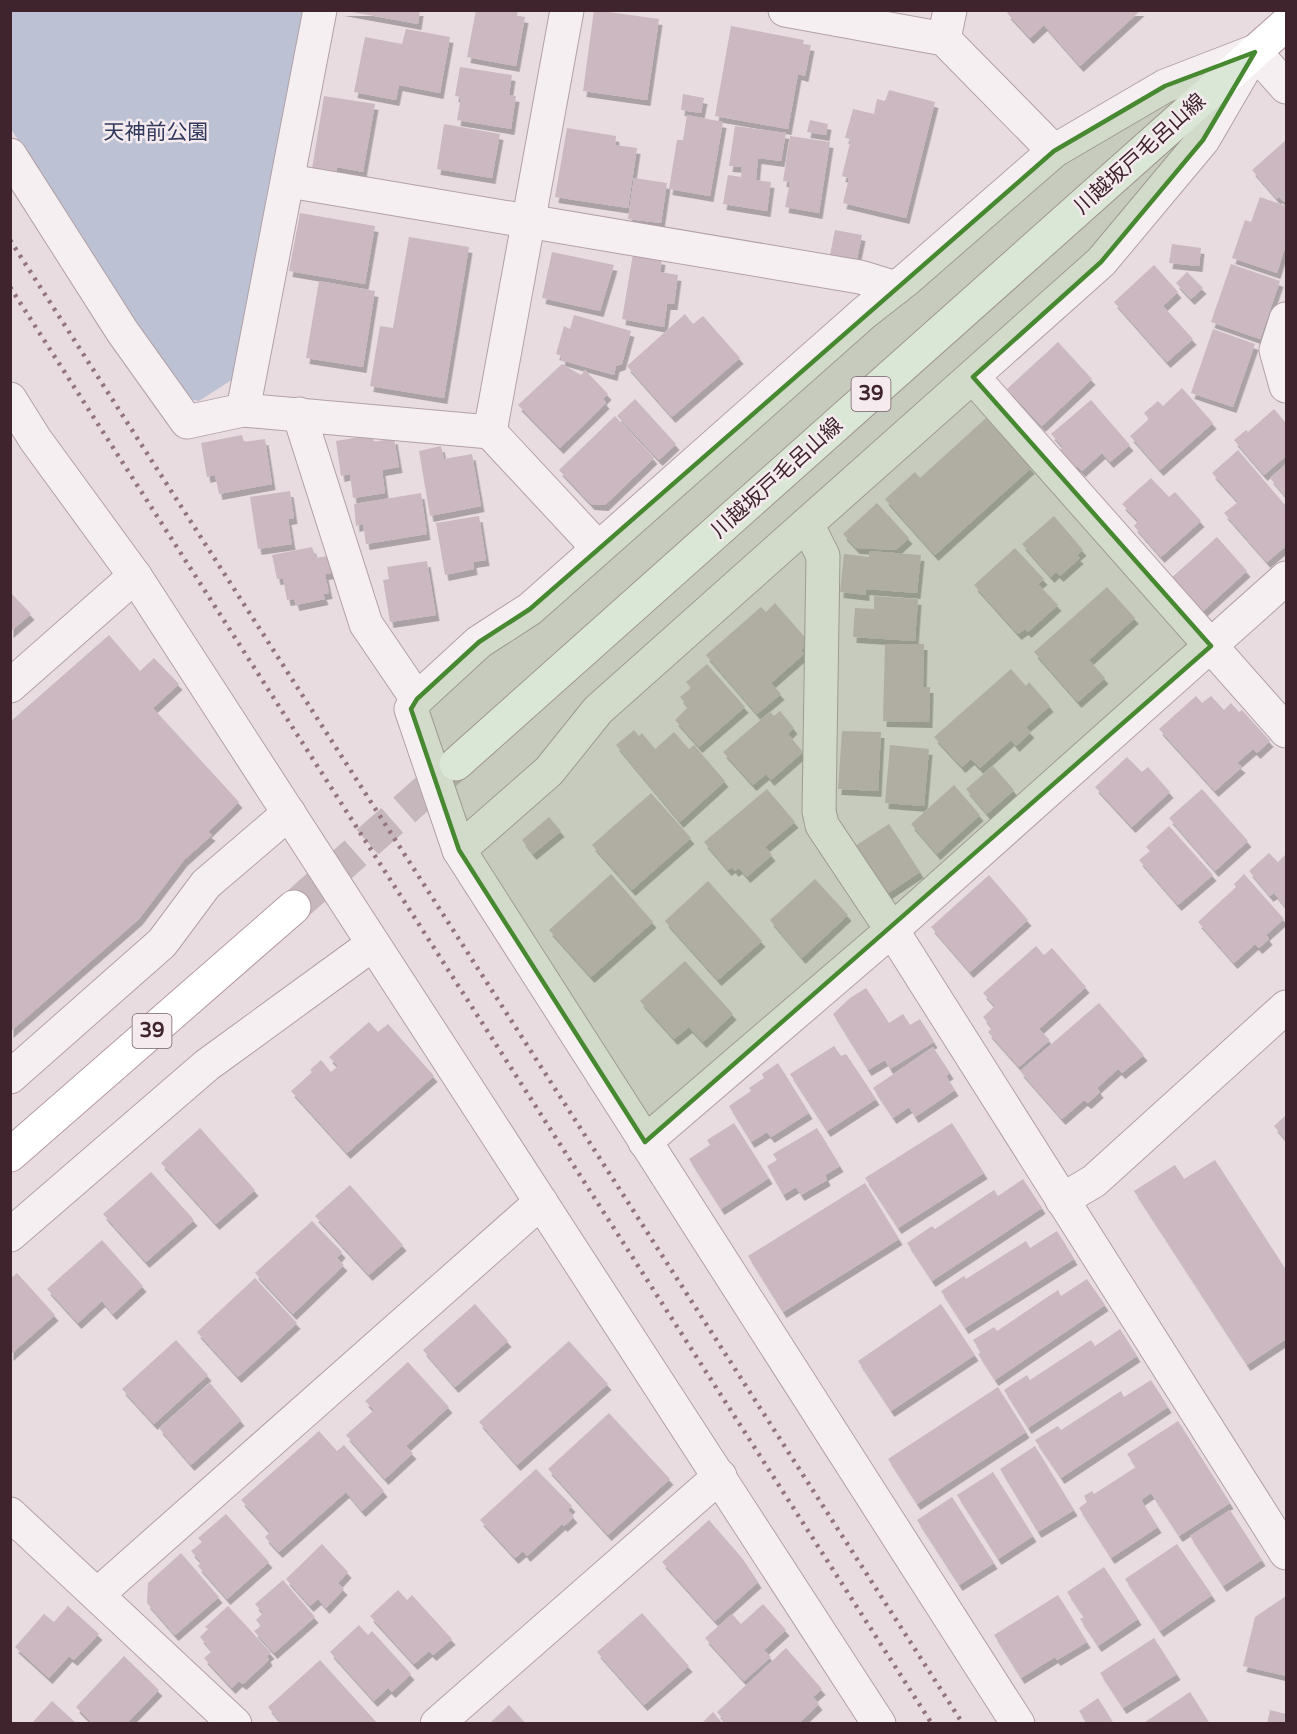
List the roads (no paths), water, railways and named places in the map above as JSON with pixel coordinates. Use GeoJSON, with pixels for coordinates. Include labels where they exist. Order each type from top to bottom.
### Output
{"type":"FeatureCollection","features":[{"type":"Feature","properties":{"kind":"main road","name":"川越坂戸毛呂山線"},"geometry":{"type":"LineString","coordinates":[[456,764],[1287,24]]}},
{"type":"Feature","properties":{"kind":"main road","name":"39"},"geometry":{"type":"LineString","coordinates":[[10,1155],[294,907]]}},
{"type":"Feature","properties":{"kind":"street"},"geometry":{"type":"LineString","coordinates":[[243,410],[289,181],[320,10]]}},
{"type":"Feature","properties":{"kind":"street"},"geometry":{"type":"LineString","coordinates":[[490,432],[531,222],[567,10]]}},
{"type":"Feature","properties":{"kind":"street"},"geometry":{"type":"LineString","coordinates":[[785,10],[947,25],[1054,151]]}},
{"type":"Feature","properties":{"kind":"street"},"geometry":{"type":"LineString","coordinates":[[1255,52],[1287,87]]}},
{"type":"Feature","properties":{"kind":"street"},"geometry":{"type":"LineString","coordinates":[[1018,1724],[459,850],[411,709],[417,699],[479,642],[530,609],[864,313],[1054,151],[1165,86],[1255,52]]}},
{"type":"Feature","properties":{"kind":"street"},"geometry":{"type":"LineString","coordinates":[[459,850],[549,771],[598,710],[1101,262],[1203,140],[1255,52]]}},
{"type":"Feature","properties":{"kind":"street"},"geometry":{"type":"LineString","coordinates":[[10,155],[122,332],[187,422],[243,410],[490,432],[598,548]]}},
{"type":"Feature","properties":{"kind":"street"},"geometry":{"type":"LineString","coordinates":[[289,181],[860,277],[896,288]]}},
{"type":"Feature","properties":{"kind":"street"},"geometry":{"type":"LineString","coordinates":[[1287,319],[1276,350],[1287,386]]}},
{"type":"Feature","properties":{"kind":"street"},"geometry":{"type":"LineString","coordinates":[[973,378],[1287,731]]}},
{"type":"Feature","properties":{"kind":"street"},"geometry":{"type":"LineString","coordinates":[[10,399],[35,440],[135,576],[879,1724]]}},
{"type":"Feature","properties":{"kind":"street"},"geometry":{"type":"LineString","coordinates":[[299,414],[366,624],[417,699]]}},
{"type":"Feature","properties":{"kind":"street"},"geometry":{"type":"LineString","coordinates":[[807,524],[823,556],[819,811],[822,825],[892,930],[1287,1553]]}},
{"type":"Feature","properties":{"kind":"street"},"geometry":{"type":"LineString","coordinates":[[10,686],[135,576]]}},
{"type":"Feature","properties":{"kind":"street"},"geometry":{"type":"LineString","coordinates":[[645,1142],[892,930],[1287,578]]}},
{"type":"Feature","properties":{"kind":"street"},"geometry":{"type":"LineString","coordinates":[[10,1077],[162,942],[206,884],[289,813]]}},
{"type":"Feature","properties":{"kind":"street"},"geometry":{"type":"LineString","coordinates":[[10,1235],[207,1065],[373,944]]}},
{"type":"Feature","properties":{"kind":"street"},"geometry":{"type":"LineString","coordinates":[[1062,1200],[1094,1181],[1287,1007]]}},
{"type":"Feature","properties":{"kind":"street"},"geometry":{"type":"LineString","coordinates":[[98,1594],[541,1202]]}},
{"type":"Feature","properties":{"kind":"street"},"geometry":{"type":"LineString","coordinates":[[437,1724],[720,1476]]}},
{"type":"Feature","properties":{"kind":"street"},"geometry":{"type":"LineString","coordinates":[[10,1514],[235,1724]]}},
{"type":"Feature","properties":{"kind":"tunnel"},"geometry":{"type":"LineString","coordinates":[[294,907],[455,765]]}},
{"type":"Feature","properties":{"kind":"railway"},"geometry":{"type":"LineString","coordinates":[[10,240],[963,1724]]}},
{"type":"Feature","properties":{"kind":"railway"},"geometry":{"type":"LineString","coordinates":[[10,287],[932,1724]]}},
{"type":"Feature","properties":{"kind":"park label","name":"天神前公園"},"geometry":{"type":"Point","coordinates":[156,132]}}]}
